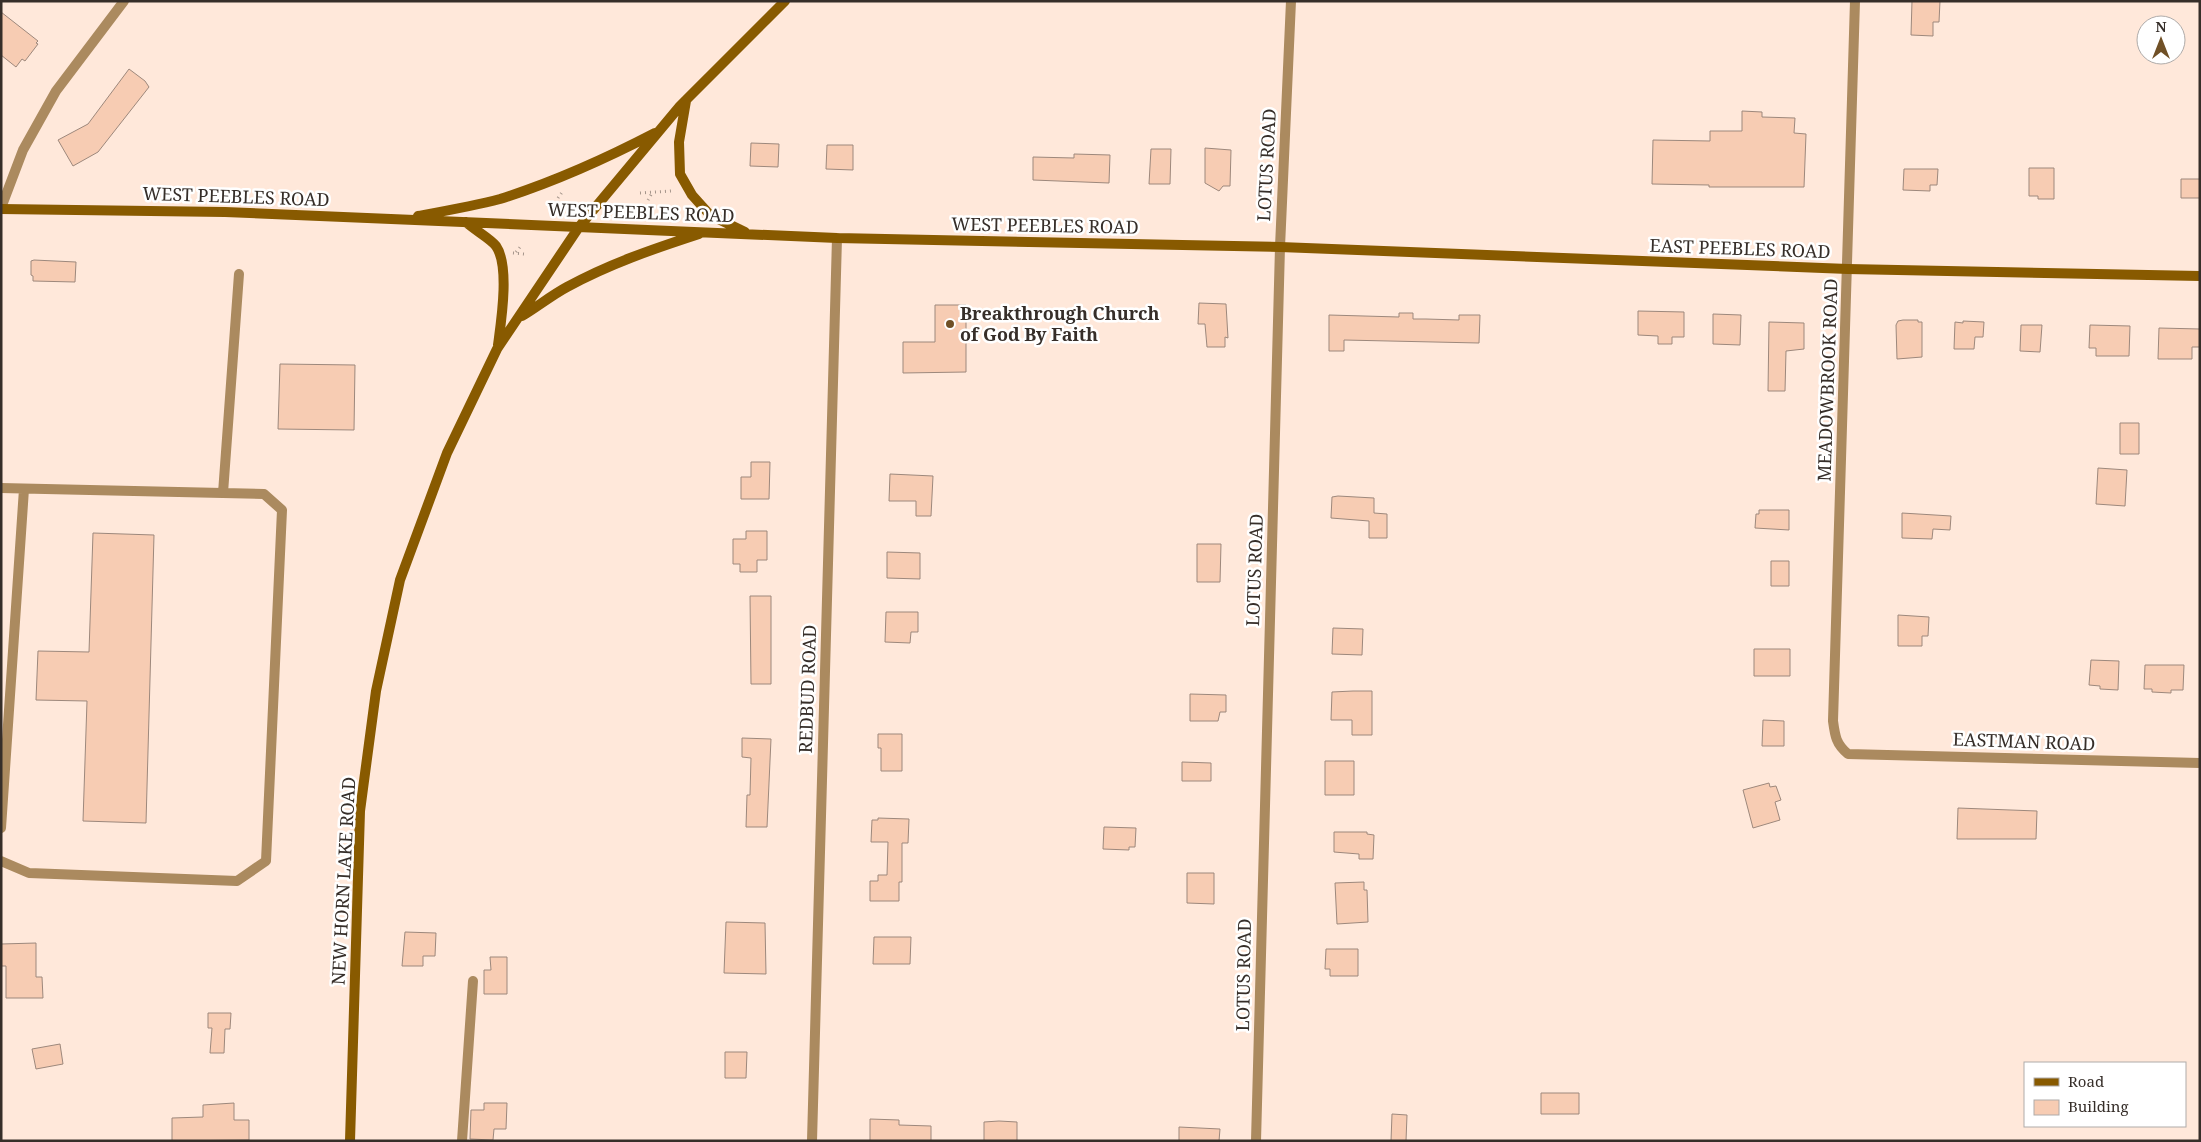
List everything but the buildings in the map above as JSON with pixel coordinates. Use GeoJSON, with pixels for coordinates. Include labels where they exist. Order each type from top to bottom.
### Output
{"type":"FeatureCollection","features":[{"type":"Feature","properties":{"kind":"main road","name":"NEW HORN LAKE ROAD"},"geometry":{"type":"LineString","coordinates":[[350,1141],[360,811],[376,691],[400,580],[447,453],[497,349],[579,228],[686,100],[785,1]]}},
{"type":"Feature","properties":{"kind":"main road"},"geometry":{"type":"LineString","coordinates":[[686,100],[679,142],[680,174],[692,195],[710,215],[748,234]]}},
{"type":"Feature","properties":{"kind":"main road"},"geometry":{"type":"LineString","coordinates":[[403,220],[497,199],[526,190],[601,161],[660,130]]}},
{"type":"Feature","properties":{"kind":"main road","name":"WEST PEEBLES ROAD"},"geometry":{"type":"LineString","coordinates":[[1,208],[226,212],[837,238],[1280,246]]}},
{"type":"Feature","properties":{"kind":"main road"},"geometry":{"type":"LineString","coordinates":[[466,222],[496,246],[502,267],[504,290],[497,349]]}},
{"type":"Feature","properties":{"kind":"main road"},"geometry":{"type":"LineString","coordinates":[[517,320],[566,288],[602,270],[638,254],[706,232]]}},
{"type":"Feature","properties":{"kind":"main road","name":"EAST PEEBLES ROAD"},"geometry":{"type":"LineString","coordinates":[[1280,246],[1848,268],[2200,276]]}},
{"type":"Feature","properties":{"kind":"street"},"geometry":{"type":"LineString","coordinates":[[1,208],[23,150],[56,91],[124,1]]}},
{"type":"Feature","properties":{"kind":"street","name":"LOTUS ROAD"},"geometry":{"type":"LineString","coordinates":[[1256,1141],[1280,246],[1291,1]]}},
{"type":"Feature","properties":{"kind":"street","name":"MEADOWBROOK ROAD"},"geometry":{"type":"LineString","coordinates":[[1848,754],[1839,746],[1835,738],[1833,721],[1855,1]]}},
{"type":"Feature","properties":{"kind":"street","name":"REDBUD ROAD"},"geometry":{"type":"LineString","coordinates":[[812,1141],[837,238]]}},
{"type":"Feature","properties":{"kind":"street"},"geometry":{"type":"LineString","coordinates":[[223,493],[239,274]]}},
{"type":"Feature","properties":{"kind":"street"},"geometry":{"type":"LineString","coordinates":[[1,488],[264,494],[282,510],[266,862],[236,881],[29,874],[1,861]]}},
{"type":"Feature","properties":{"kind":"street"},"geometry":{"type":"LineString","coordinates":[[1,828],[24,489]]}},
{"type":"Feature","properties":{"kind":"street","name":"EASTMAN ROAD"},"geometry":{"type":"LineString","coordinates":[[1848,754],[2200,763]]}},
{"type":"Feature","properties":{"kind":"street"},"geometry":{"type":"LineString","coordinates":[[462,1141],[473,981]]}},
{"type":"Feature","properties":{"kind":"path"},"geometry":{"type":"LineString","coordinates":[[558,198],[564,190]]}},
{"type":"Feature","properties":{"kind":"path"},"geometry":{"type":"LineString","coordinates":[[640,193],[671,191]]}},
{"type":"Feature","properties":{"kind":"path"},"geometry":{"type":"LineString","coordinates":[[648,200],[652,193]]}},
{"type":"Feature","properties":{"kind":"path"},"geometry":{"type":"LineString","coordinates":[[521,246],[516,252],[524,254]]}},
{"type":"Feature","properties":{"kind":"place","name":"Breakthrough Church of God By Faith"},"geometry":{"type":"Point","coordinates":[950,324]}}]}
